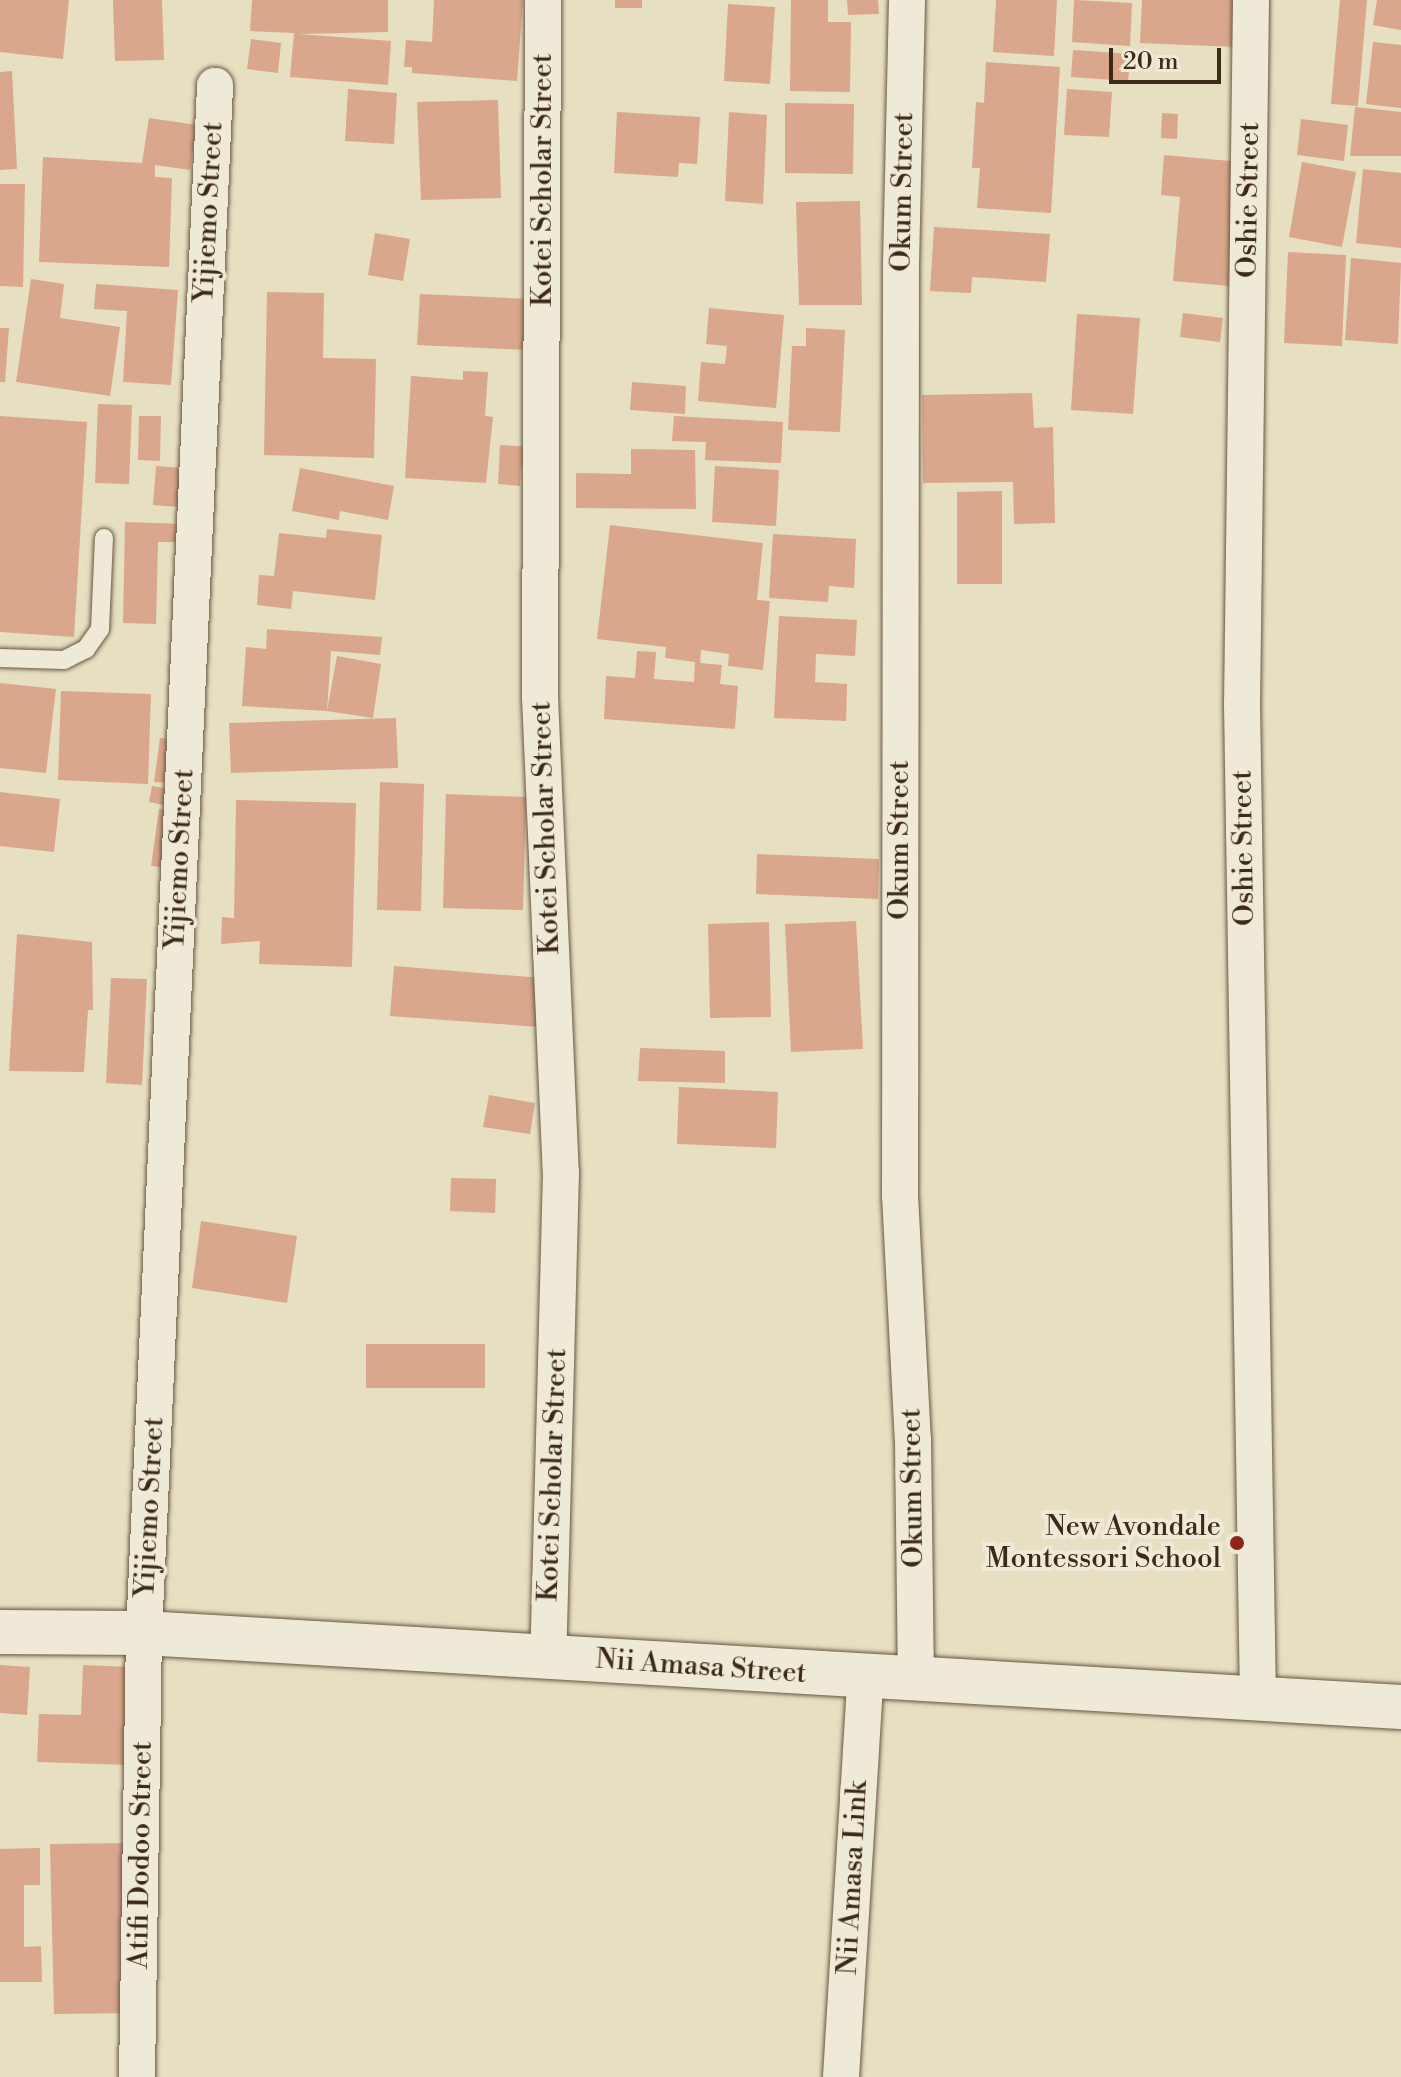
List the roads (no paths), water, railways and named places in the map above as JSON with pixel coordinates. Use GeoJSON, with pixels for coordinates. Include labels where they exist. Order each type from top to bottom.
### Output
{"type":"FeatureCollection","features":[{"type":"Feature","properties":{"kind":"street","name":"Kotei Scholar Street"},"geometry":{"type":"LineString","coordinates":[[543,0],[540,697],[561,1172],[548,1655]]}},
{"type":"Feature","properties":{"kind":"street","name":"Okum Street"},"geometry":{"type":"LineString","coordinates":[[907,0],[901,262],[900,1195],[913,1439],[916,1679]]}},
{"type":"Feature","properties":{"kind":"street","name":"Oshie Street"},"geometry":{"type":"LineString","coordinates":[[1251,0],[1242,704],[1258,1696]]}},
{"type":"Feature","properties":{"kind":"street","name":"Yijiemo Street"},"geometry":{"type":"LineString","coordinates":[[144,1633],[215,86]]}},
{"type":"Feature","properties":{"kind":"street","name":"Nii Amasa Street"},"geometry":{"type":"LineString","coordinates":[[0,1632],[144,1633],[548,1655],[865,1679],[1258,1696],[1401,1707]]}},
{"type":"Feature","properties":{"kind":"street","name":"Atifi Dodoo Street"},"geometry":{"type":"LineString","coordinates":[[137,2077],[144,1633]]}},
{"type":"Feature","properties":{"kind":"street","name":"Nii Amasa Link"},"geometry":{"type":"LineString","coordinates":[[841,2077],[865,1679]]}},
{"type":"Feature","properties":{"kind":"lane"},"geometry":{"type":"LineString","coordinates":[[0,658],[64,660],[86,649],[100,629],[104,538]]}},
{"type":"Feature","properties":{"kind":"place","name":"New Avondale Montessori School"},"geometry":{"type":"Point","coordinates":[1237,1543]}}]}
